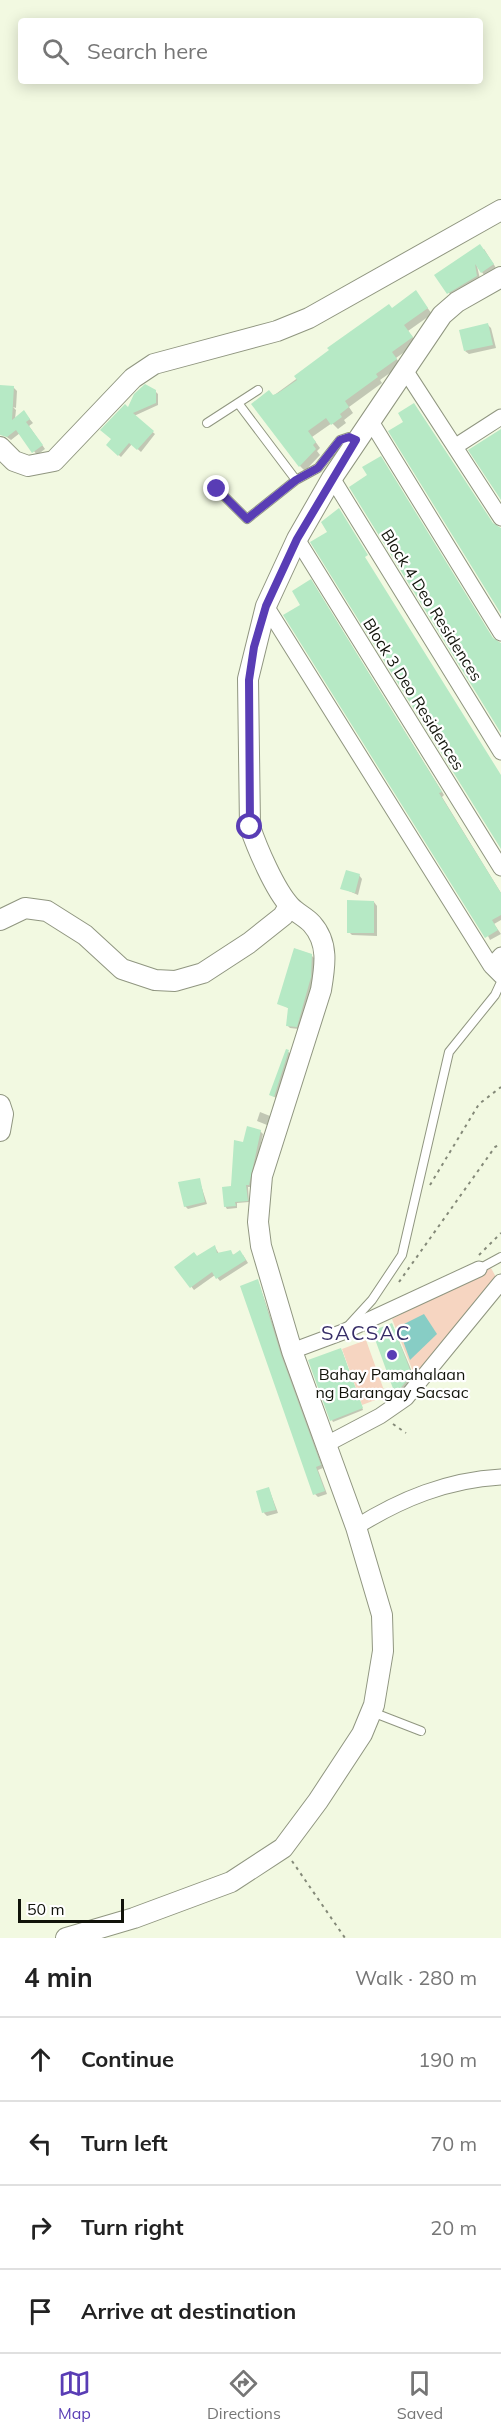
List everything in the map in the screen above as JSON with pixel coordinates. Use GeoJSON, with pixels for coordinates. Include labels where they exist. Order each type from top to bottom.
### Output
{"type":"FeatureCollection","features":[{"type":"Feature","properties":{"kind":"street"},"geometry":{"type":"LineString","coordinates":[[0,447],[14,461],[28,466],[54,460],[134,378],[154,364],[277,331],[309,318],[501,210]]}},
{"type":"Feature","properties":{"kind":"street"},"geometry":{"type":"LineString","coordinates":[[66,1938],[134,1918],[231,1882],[283,1848],[318,1801],[362,1734],[379,1683],[384,1651],[382,1615],[356,1527],[292,1351],[261,1246],[258,1222],[262,1176],[321,990],[325,964],[323,942],[311,923],[289,906],[257,848],[250,818],[249,680],[266,606],[297,539],[332,478],[449,308],[501,277]]}},
{"type":"Feature","properties":{"kind":"street"},"geometry":{"type":"LineString","coordinates":[[405,370],[501,518]]}},
{"type":"Feature","properties":{"kind":"street"},"geometry":{"type":"LineString","coordinates":[[456,446],[501,417]]}},
{"type":"Feature","properties":{"kind":"street"},"geometry":{"type":"LineString","coordinates":[[370,420],[501,633]]}},
{"type":"Feature","properties":{"kind":"street","name":"Block 4 Deo Residences"},"geometry":{"type":"LineString","coordinates":[[332,478],[501,752]]}},
{"type":"Feature","properties":{"kind":"street","name":"Block 3 Deo Residences"},"geometry":{"type":"LineString","coordinates":[[297,539],[501,868]]}},
{"type":"Feature","properties":{"kind":"street"},"geometry":{"type":"LineString","coordinates":[[266,606],[498,966]]}},
{"type":"Feature","properties":{"kind":"street"},"geometry":{"type":"LineString","coordinates":[[0,920],[25,908],[47,911],[85,935],[122,969],[155,980],[175,981],[203,973],[249,943],[283,916],[289,906]]}},
{"type":"Feature","properties":{"kind":"street"},"geometry":{"type":"LineString","coordinates":[[0,1105],[3,1114],[0,1131]]}},
{"type":"Feature","properties":{"kind":"street"},"geometry":{"type":"LineString","coordinates":[[292,1351],[343,1332],[478,1269]]}},
{"type":"Feature","properties":{"kind":"street"},"geometry":{"type":"LineString","coordinates":[[325,1445],[380,1416],[406,1398],[501,1282]]}},
{"type":"Feature","properties":{"kind":"street"},"geometry":{"type":"LineString","coordinates":[[356,1527],[393,1504],[419,1494],[462,1482],[501,1478]]}},
{"type":"Feature","properties":{"kind":"lane"},"geometry":{"type":"LineString","coordinates":[[207,423],[258,390]]}},
{"type":"Feature","properties":{"kind":"lane"},"geometry":{"type":"LineString","coordinates":[[238,403],[296,480]]}},
{"type":"Feature","properties":{"kind":"lane"},"geometry":{"type":"LineString","coordinates":[[217,489],[247,519],[296,480],[318,468],[340,440],[349,437],[356,440]]}},
{"type":"Feature","properties":{"kind":"lane"},"geometry":{"type":"LineString","coordinates":[[343,1332],[372,1300],[402,1255],[449,1052],[495,995],[501,982]]}},
{"type":"Feature","properties":{"kind":"lane"},"geometry":{"type":"LineString","coordinates":[[478,1269],[501,1257]]}},
{"type":"Feature","properties":{"kind":"lane"},"geometry":{"type":"LineString","coordinates":[[371,1712],[421,1731]]}},
{"type":"Feature","properties":{"kind":"path"},"geometry":{"type":"LineString","coordinates":[[429,1187],[479,1104],[501,1087]]}},
{"type":"Feature","properties":{"kind":"path"},"geometry":{"type":"LineString","coordinates":[[396,1285],[495,1147],[501,1144]]}},
{"type":"Feature","properties":{"kind":"path"},"geometry":{"type":"LineString","coordinates":[[283,1848],[345,1938]]}},
{"type":"Feature","properties":{"kind":"shaded area"},"geometry":{"type":"Polygon","coordinates":[[[491,1268],[497,1279],[416,1379],[392,1319],[491,1268]]]}},
{"type":"Feature","properties":{"kind":"shaded area"},"geometry":{"type":"Polygon","coordinates":[[[366,1340],[386,1396],[362,1405],[342,1349],[366,1340]]]}},
{"type":"Feature","properties":{"kind":"water"},"geometry":{"type":"Polygon","coordinates":[[[424,1314],[437,1334],[410,1360],[398,1327],[424,1314]]]}},
{"type":"Feature","properties":{"kind":"building"},"geometry":{"type":"Polygon","coordinates":[[[480,244],[494,264],[481,273],[475,264],[477,276],[447,294],[434,275],[480,244]]]}},
{"type":"Feature","properties":{"kind":"building"},"geometry":{"type":"Polygon","coordinates":[[[416,290],[428,308],[404,325],[413,337],[392,352],[397,359],[376,374],[378,377],[345,401],[349,407],[340,414],[342,417],[331,425],[326,418],[308,431],[316,442],[313,445],[316,449],[299,467],[251,404],[269,390],[273,395],[297,380],[294,376],[329,350],[327,348],[389,304],[392,308],[416,290]]]}},
{"type":"Feature","properties":{"kind":"building"},"geometry":{"type":"Polygon","coordinates":[[[488,323],[493,345],[464,351],[459,330],[488,323]]]}},
{"type":"Feature","properties":{"kind":"building"},"geometry":{"type":"Polygon","coordinates":[[[145,384],[156,390],[156,403],[133,413],[154,431],[137,450],[129,443],[118,456],[106,445],[111,439],[100,430],[125,404],[128,407],[134,394],[145,384]]]}},
{"type":"Feature","properties":{"kind":"building"},"geometry":{"type":"Polygon","coordinates":[[[0,385],[14,386],[12,420],[24,410],[30,419],[26,422],[43,445],[32,453],[16,430],[7,437],[0,435],[0,385]]]}},
{"type":"Feature","properties":{"kind":"building"},"geometry":{"type":"Polygon","coordinates":[[[414,403],[493,523],[501,528],[501,614],[388,431],[403,422],[398,413],[414,403]]]}},
{"type":"Feature","properties":{"kind":"building"},"geometry":{"type":"Polygon","coordinates":[[[501,429],[501,500],[468,450],[501,429]]]}},
{"type":"Feature","properties":{"kind":"building"},"geometry":{"type":"Polygon","coordinates":[[[381,456],[493,638],[501,643],[501,733],[349,487],[367,475],[362,467],[381,456]]]}},
{"type":"Feature","properties":{"kind":"building"},"geometry":{"type":"Polygon","coordinates":[[[339,508],[368,555],[365,557],[501,775],[501,849],[310,542],[327,532],[321,522],[339,508]]]}},
{"type":"Feature","properties":{"kind":"building"},"geometry":{"type":"Polygon","coordinates":[[[311,579],[442,792],[439,793],[501,893],[501,915],[492,920],[498,930],[485,938],[283,615],[300,605],[292,591],[311,579]]]}},
{"type":"Feature","properties":{"kind":"building"},"geometry":{"type":"Polygon","coordinates":[[[346,870],[360,874],[355,893],[340,889],[346,870]]]}},
{"type":"Feature","properties":{"kind":"building"},"geometry":{"type":"Polygon","coordinates":[[[347,900],[374,901],[374,933],[347,933],[347,900]]]}},
{"type":"Feature","properties":{"kind":"building"},"geometry":{"type":"Polygon","coordinates":[[[294,948],[312,954],[311,977],[297,1027],[286,1026],[288,1008],[277,1004],[294,948]]]}},
{"type":"Feature","properties":{"kind":"building"},"geometry":{"type":"Polygon","coordinates":[[[286,1049],[289,1050],[274,1097],[269,1095],[286,1049]]]}},
{"type":"Feature","properties":{"kind":"building"},"geometry":{"type":"Polygon","coordinates":[[[247,1126],[261,1130],[249,1185],[246,1185],[248,1201],[235,1202],[236,1206],[224,1207],[222,1187],[231,1186],[234,1140],[243,1142],[247,1126]]]}},
{"type":"Feature","properties":{"kind":"building"},"geometry":{"type":"Polygon","coordinates":[[[200,1178],[205,1202],[184,1207],[178,1182],[200,1178]]]}},
{"type":"Feature","properties":{"kind":"building"},"geometry":{"type":"Polygon","coordinates":[[[215,1245],[217,1253],[231,1250],[233,1255],[240,1250],[246,1260],[216,1279],[212,1272],[190,1288],[174,1267],[194,1252],[197,1256],[215,1245]]]}},
{"type":"Feature","properties":{"kind":"building"},"geometry":{"type":"Polygon","coordinates":[[[258,1279],[281,1355],[321,1465],[316,1467],[325,1491],[313,1495],[240,1286],[258,1279]]]}},
{"type":"Feature","properties":{"kind":"building","name":"Bahay Pamahalaan ng Barangay Sacsac"},"geometry":{"type":"Polygon","coordinates":[[[392,1323],[412,1375],[395,1394],[372,1331],[392,1323]]]}},
{"type":"Feature","properties":{"kind":"building"},"geometry":{"type":"Polygon","coordinates":[[[341,1348],[363,1408],[330,1421],[308,1360],[341,1348]]]}},
{"type":"Feature","properties":{"kind":"building"},"geometry":{"type":"Polygon","coordinates":[[[269,1487],[276,1510],[262,1513],[256,1491],[269,1487]]]}},
{"type":"Feature","properties":{"kind":"place","name":"Bahay Pamahalaan ng Barangay Sacsac"},"geometry":{"type":"Point","coordinates":[392,1355]}},
{"type":"Feature","properties":{"kind":"district","name":"SACSAC"},"geometry":{"type":"Point","coordinates":[366,1333]}},
{"type":"Feature","properties":{"kind":"route"},"geometry":{"type":"LineString","coordinates":[[217,489],[244,519],[250,518],[296,480],[315,471],[340,440],[349,437],[356,440],[297,539],[266,606],[254,647],[249,680],[250,827]]}}]}
